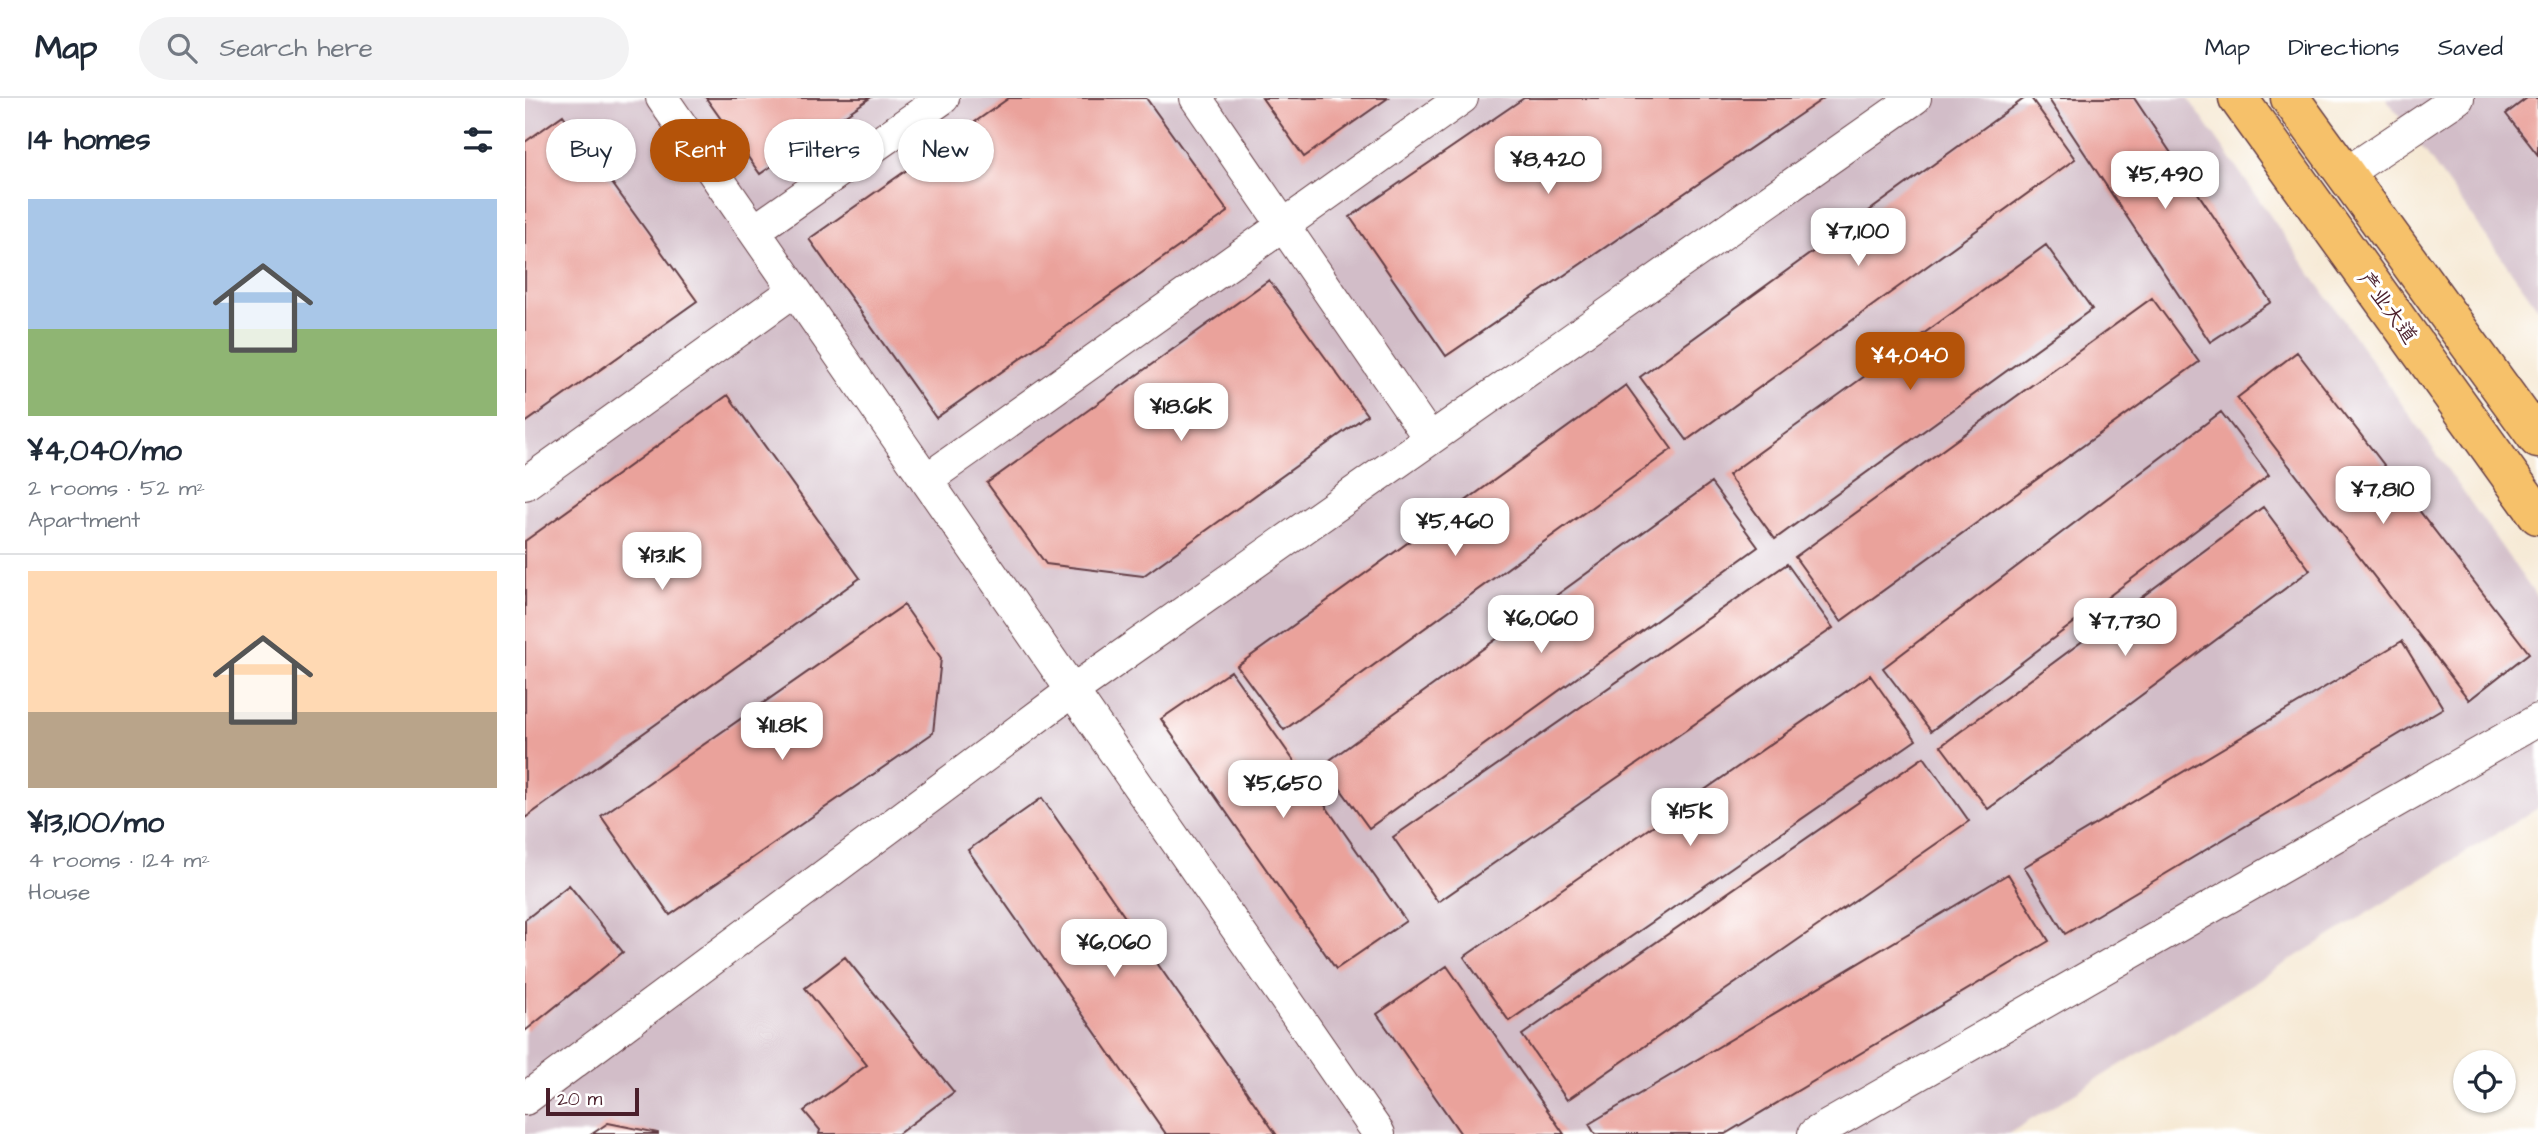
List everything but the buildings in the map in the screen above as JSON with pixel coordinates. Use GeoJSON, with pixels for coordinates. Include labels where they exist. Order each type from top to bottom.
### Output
{"type":"FeatureCollection","features":[{"type":"Feature","properties":{"kind":"main road","name":"产业大道"},"geometry":{"type":"LineString","coordinates":[[2238,98],[2538,515]]}},
{"type":"Feature","properties":{"kind":"main road","name":"产业大道"},"geometry":{"type":"LineString","coordinates":[[2290,98],[2533,422]]}},
{"type":"Feature","properties":{"kind":"street"},"geometry":{"type":"LineString","coordinates":[[662,98],[1379,1134]]}},
{"type":"Feature","properties":{"kind":"street"},"geometry":{"type":"LineString","coordinates":[[754,231],[943,98]]}},
{"type":"Feature","properties":{"kind":"street"},"geometry":{"type":"LineString","coordinates":[[1196,98],[1430,439]]}},
{"type":"Feature","properties":{"kind":"street"},"geometry":{"type":"LineString","coordinates":[[926,480],[1462,98]]}},
{"type":"Feature","properties":{"kind":"street"},"geometry":{"type":"LineString","coordinates":[[2345,174],[2458,98]]}},
{"type":"Feature","properties":{"kind":"street"},"geometry":{"type":"LineString","coordinates":[[525,1100],[1072,691],[1430,439],[1894,104]]}},
{"type":"Feature","properties":{"kind":"street"},"geometry":{"type":"LineString","coordinates":[[525,484],[795,290]]}},
{"type":"Feature","properties":{"kind":"street"},"geometry":{"type":"LineString","coordinates":[[1814,1134],[2538,720]]}},
{"type":"Feature","properties":{"kind":"shaded area"},"geometry":{"type":"Polygon","coordinates":[[[525,98],[2188,98],[2538,599],[2538,808],[2008,1134],[525,1134],[525,98]]]}},
{"type":"Feature","properties":{"kind":"shaded area"},"geometry":{"type":"Polygon","coordinates":[[[2386,98],[2538,98],[2538,308],[2386,98]]]}}]}
